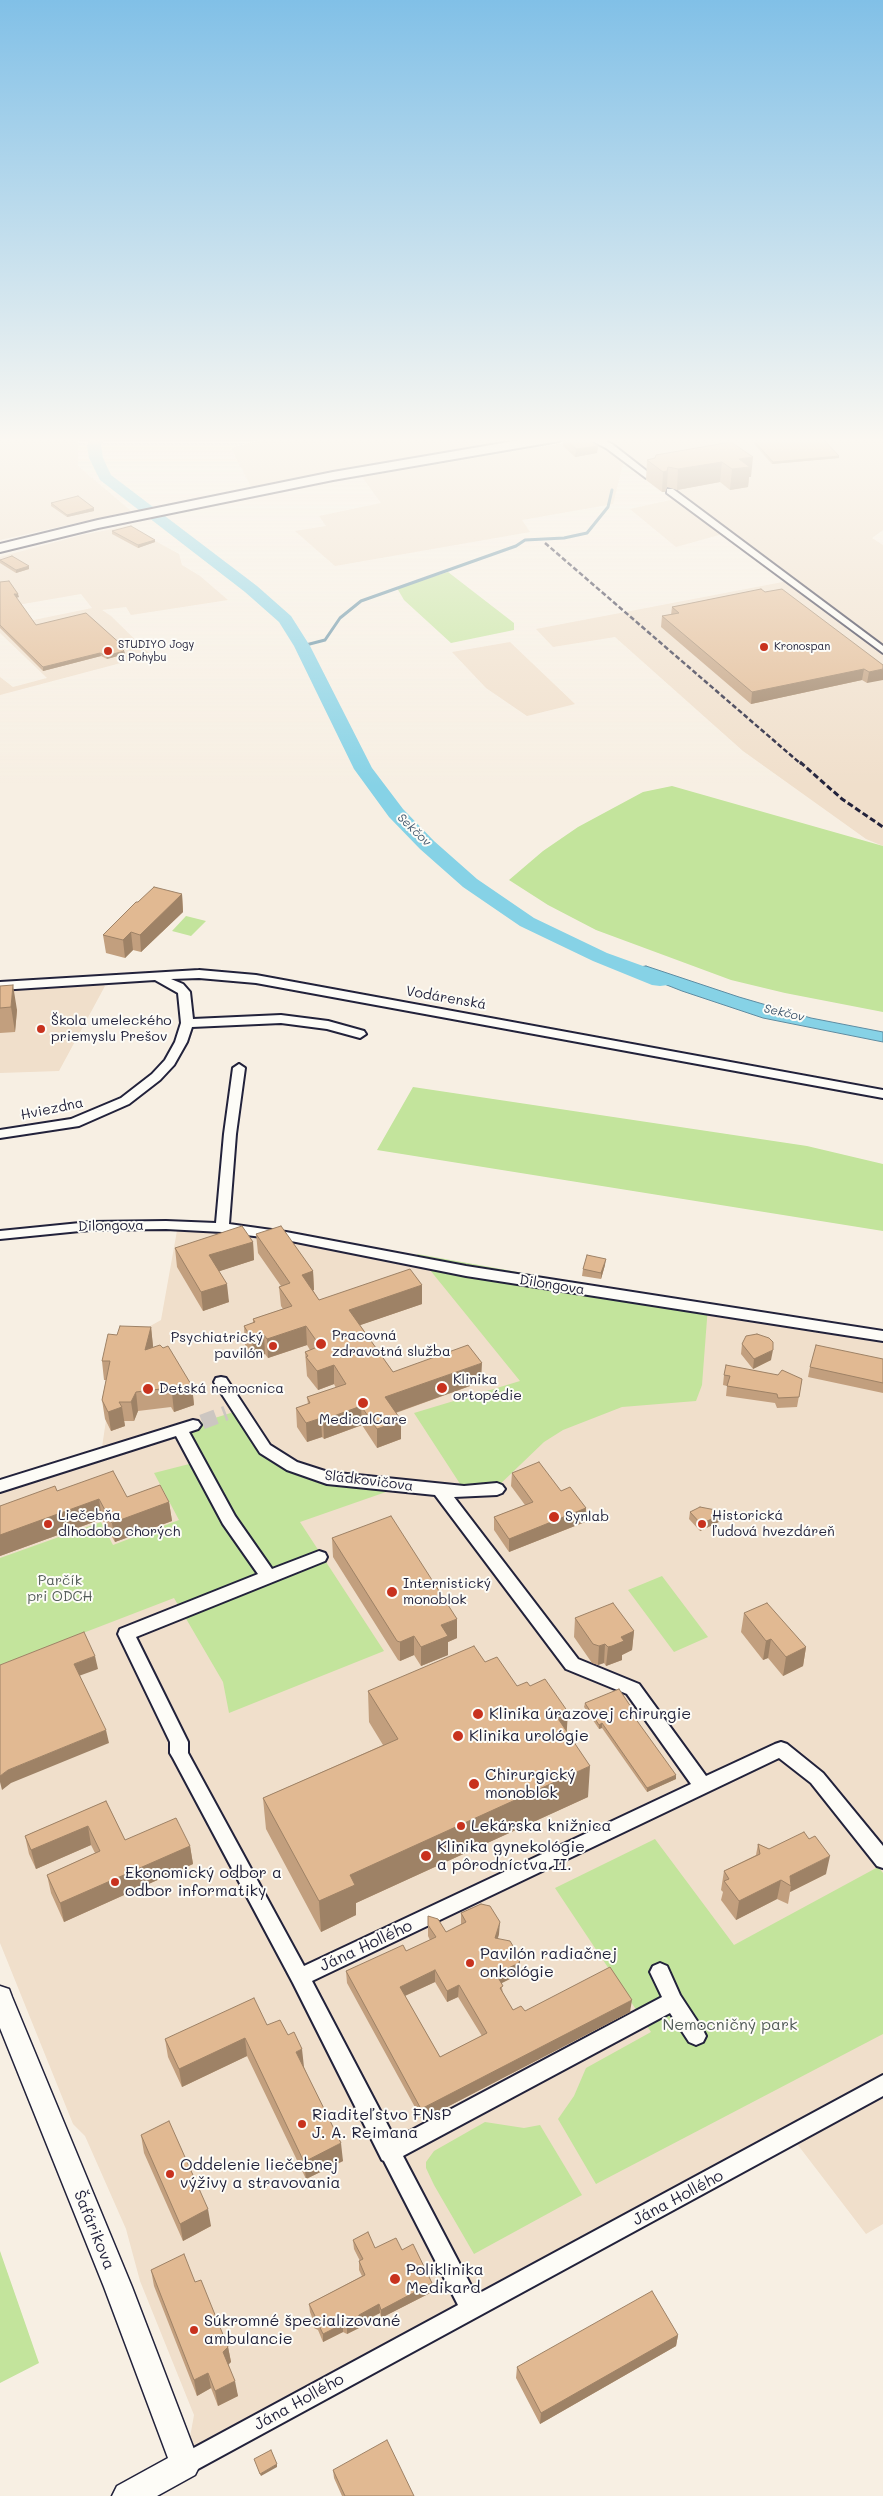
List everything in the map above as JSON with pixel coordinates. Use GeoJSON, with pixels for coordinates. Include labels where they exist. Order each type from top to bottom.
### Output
{"type":"FeatureCollection","features":[{"type":"Feature","properties":{"kind":"street"},"geometry":{"type":"LineString","coordinates":[[754,553],[883,650]]}},
{"type":"Feature","properties":{"kind":"street","name":"Vodárenská"},"geometry":{"type":"LineString","coordinates":[[0,986],[198,974],[256,979],[883,1094]]}},
{"type":"Feature","properties":{"kind":"street","name":"Hviezdna"},"geometry":{"type":"LineString","coordinates":[[0,1134],[74,1123],[125,1101],[144,1088],[170,1062],[181,1042],[187,1023],[184,992],[169,981],[154,977]]}},
{"type":"Feature","properties":{"kind":"street"},"geometry":{"type":"LineString","coordinates":[[187,1023],[281,1019],[328,1025],[360,1034]]}},
{"type":"Feature","properties":{"kind":"street"},"geometry":{"type":"LineString","coordinates":[[222,1228],[230,1134],[239,1068]]}},
{"type":"Feature","properties":{"kind":"street","name":"Dilongova"},"geometry":{"type":"LineString","coordinates":[[0,1235],[90,1226],[166,1225],[222,1228],[286,1236],[466,1271],[883,1336]]}},
{"type":"Feature","properties":{"kind":"street","name":"Sládkovičova"},"geometry":{"type":"LineString","coordinates":[[221,1382],[232,1411],[265,1449],[292,1466],[327,1478],[464,1492],[497,1489]]}},
{"type":"Feature","properties":{"kind":"street"},"geometry":{"type":"LineString","coordinates":[[0,1486],[186,1427],[229,1520],[269,1577]]}},
{"type":"Feature","properties":{"kind":"street"},"geometry":{"type":"LineString","coordinates":[[439,1489],[572,1664],[633,1689],[703,1786]]}},
{"type":"Feature","properties":{"kind":"street"},"geometry":{"type":"LineString","coordinates":[[319,1557],[126,1634],[178,1742],[179,1753],[300,1976],[471,2308]]}},
{"type":"Feature","properties":{"kind":"street","name":"Jána Hollého"},"geometry":{"type":"LineString","coordinates":[[300,1976],[781,1750],[817,1778],[883,1860]]}},
{"type":"Feature","properties":{"kind":"street"},"geometry":{"type":"LineString","coordinates":[[660,1972],[673,2001],[696,2036]]}},
{"type":"Feature","properties":{"kind":"street","name":"Šafárikova"},"geometry":{"type":"LineString","coordinates":[[0,1997],[118,2287],[185,2465]]}},
{"type":"Feature","properties":{"kind":"street"},"geometry":{"type":"LineString","coordinates":[[389,2152],[673,2001]]}},
{"type":"Feature","properties":{"kind":"street","name":"Jána Hollého"},"geometry":{"type":"LineString","coordinates":[[126,2496],[883,2085]]}},
{"type":"Feature","properties":{"kind":"shaded area"},"geometry":{"type":"Polygon","coordinates":[[[13,553],[178,553],[182,565],[200,576],[228,600],[131,615],[126,607],[102,610],[111,616],[151,655],[0,695],[0,677],[13,687],[47,678],[0,633],[0,627],[92,608],[81,594],[0,608],[0,557],[13,553]]]}},
{"type":"Feature","properties":{"kind":"shaded area"},"geometry":{"type":"Polygon","coordinates":[[[321,553],[407,553],[335,566],[321,553]]]}},
{"type":"Feature","properties":{"kind":"shaded area"},"geometry":{"type":"Polygon","coordinates":[[[752,553],[883,553],[883,846],[866,839],[743,751],[615,637],[553,647],[536,629],[788,581],[752,553]]]}},
{"type":"Feature","properties":{"kind":"shaded area"},"geometry":{"type":"Polygon","coordinates":[[[510,642],[575,704],[527,716],[486,688],[452,652],[510,642]]]}},
{"type":"Feature","properties":{"kind":"shaded area","name":"Škola umeleckého priemyslu Prešov"},"geometry":{"type":"Polygon","coordinates":[[[95,977],[105,986],[59,1071],[0,1073],[0,984],[95,977]]]}},
{"type":"Feature","properties":{"kind":"shaded area"},"geometry":{"type":"Polygon","coordinates":[[[178,1225],[222,1228],[883,1336],[883,2224],[866,2234],[791,2136],[185,2465],[194,2415],[140,2281],[126,2229],[85,2136],[73,2124],[0,1943],[0,1486],[101,1454],[109,1400],[136,1334],[161,1320],[178,1225]]]}},
{"type":"Feature","properties":{"kind":"green space"},"geometry":{"type":"Polygon","coordinates":[[[448,572],[514,623],[514,630],[451,643],[404,600],[397,588],[448,572]]]}},
{"type":"Feature","properties":{"kind":"green space"},"geometry":{"type":"Polygon","coordinates":[[[672,786],[883,846],[883,1012],[785,993],[731,980],[596,930],[548,905],[509,880],[543,851],[578,827],[643,792],[672,786]]]}},
{"type":"Feature","properties":{"kind":"green space"},"geometry":{"type":"Polygon","coordinates":[[[186,916],[206,921],[191,936],[172,931],[186,916]]]}},
{"type":"Feature","properties":{"kind":"green space"},"geometry":{"type":"Polygon","coordinates":[[[413,1087],[807,1146],[883,1164],[883,1231],[377,1150],[413,1087]]]}},
{"type":"Feature","properties":{"kind":"green space"},"geometry":{"type":"Polygon","coordinates":[[[417,1254],[708,1306],[702,1385],[696,1401],[622,1407],[563,1430],[544,1442],[495,1489],[464,1490],[414,1413],[520,1381],[417,1254]]]}},
{"type":"Feature","properties":{"kind":"green space","name":"Parčík pri ODCH"},"geometry":{"type":"Polygon","coordinates":[[[240,1410],[265,1450],[289,1466],[406,1485],[300,1522],[384,1651],[229,1713],[223,1682],[174,1598],[0,1665],[0,1558],[101,1522],[113,1545],[179,1520],[154,1473],[197,1462],[180,1429],[240,1410]]]}},
{"type":"Feature","properties":{"kind":"green space"},"geometry":{"type":"Polygon","coordinates":[[[662,1576],[708,1637],[674,1652],[628,1590],[662,1576]]]}},
{"type":"Feature","properties":{"kind":"green space","name":"Nemocničný park"},"geometry":{"type":"Polygon","coordinates":[[[655,1839],[734,1945],[878,1867],[883,1873],[883,2034],[596,2184],[558,2119],[574,2096],[586,2068],[651,2032],[555,1888],[655,1839]]]}},
{"type":"Feature","properties":{"kind":"green space"},"geometry":{"type":"Polygon","coordinates":[[[485,2122],[524,2128],[540,2125],[582,2195],[474,2254],[434,2185],[426,2168],[426,2162],[434,2151],[485,2122]]]}},
{"type":"Feature","properties":{"kind":"green space"},"geometry":{"type":"Polygon","coordinates":[[[0,2251],[39,2363],[0,2383],[0,2251]]]}},
{"type":"Feature","properties":{"kind":"water"},"geometry":{"type":"Polygon","coordinates":[[[646,966],[739,997],[811,1018],[883,1032],[883,1042],[763,1018],[682,991],[626,969],[646,966]]]}},
{"type":"Feature","properties":{"kind":"building"},"geometry":{"type":"Polygon","coordinates":[[[12,556],[29,566],[16,570],[0,560],[12,556]]]}},
{"type":"Feature","properties":{"kind":"building"},"geometry":{"type":"Polygon","coordinates":[[[9,581],[18,594],[14,594],[36,625],[86,613],[124,647],[121,648],[124,651],[106,656],[100,653],[43,667],[0,625],[0,582],[9,581]]]}},
{"type":"Feature","properties":{"kind":"building","name":"Kronospan"},"geometry":{"type":"Polygon","coordinates":[[[761,589],[765,592],[782,589],[883,665],[883,669],[869,672],[864,669],[752,692],[662,616],[679,613],[672,607],[761,589]]]}},
{"type":"Feature","properties":{"kind":"building"},"geometry":{"type":"Polygon","coordinates":[[[154,887],[182,894],[140,935],[131,932],[123,940],[103,935],[136,902],[154,887]]]}},
{"type":"Feature","properties":{"kind":"building"},"geometry":{"type":"Polygon","coordinates":[[[13,985],[11,1007],[0,1008],[0,986],[13,985]]]}},
{"type":"Feature","properties":{"kind":"building"},"geometry":{"type":"Polygon","coordinates":[[[242,1226],[253,1242],[209,1255],[227,1284],[201,1292],[175,1248],[242,1226]]]}},
{"type":"Feature","properties":{"kind":"building"},"geometry":{"type":"Polygon","coordinates":[[[281,1226],[313,1271],[302,1275],[319,1300],[410,1269],[422,1285],[349,1310],[393,1372],[468,1345],[482,1363],[385,1397],[401,1420],[377,1429],[361,1406],[323,1420],[321,1418],[306,1423],[296,1408],[310,1403],[307,1397],[346,1384],[334,1365],[317,1371],[306,1357],[308,1356],[305,1352],[320,1346],[306,1326],[267,1339],[264,1335],[252,1339],[244,1326],[255,1322],[253,1319],[292,1306],[279,1287],[290,1283],[256,1234],[281,1226]]]}},
{"type":"Feature","properties":{"kind":"building"},"geometry":{"type":"Polygon","coordinates":[[[587,1255],[606,1259],[601,1273],[583,1269],[587,1255]]]}},
{"type":"Feature","properties":{"kind":"building","name":"Detská nemocnica"},"geometry":{"type":"Polygon","coordinates":[[[120,1326],[151,1327],[145,1350],[160,1345],[163,1348],[168,1346],[192,1386],[172,1393],[169,1388],[136,1392],[131,1402],[119,1402],[122,1407],[108,1412],[102,1400],[110,1361],[102,1361],[108,1334],[117,1335],[120,1326]]]}},
{"type":"Feature","properties":{"kind":"building"},"geometry":{"type":"Polygon","coordinates":[[[757,1334],[769,1338],[773,1342],[773,1350],[754,1359],[742,1344],[746,1336],[757,1334]]]}},
{"type":"Feature","properties":{"kind":"building"},"geometry":{"type":"Polygon","coordinates":[[[816,1345],[883,1359],[883,1383],[810,1367],[816,1345]]]}},
{"type":"Feature","properties":{"kind":"building"},"geometry":{"type":"Polygon","coordinates":[[[726,1365],[778,1375],[782,1370],[802,1379],[799,1397],[778,1398],[777,1394],[727,1386],[730,1376],[724,1375],[726,1365]]]}},
{"type":"Feature","properties":{"kind":"building"},"geometry":{"type":"Polygon","coordinates":[[[539,1462],[561,1491],[570,1487],[586,1508],[509,1539],[494,1517],[533,1502],[512,1473],[539,1462]]]}},
{"type":"Feature","properties":{"kind":"building"},"geometry":{"type":"Polygon","coordinates":[[[113,1471],[127,1497],[160,1485],[169,1502],[112,1523],[99,1499],[0,1535],[0,1506],[55,1486],[57,1491],[113,1471]]]}},
{"type":"Feature","properties":{"kind":"building"},"geometry":{"type":"Polygon","coordinates":[[[700,1507],[726,1512],[701,1524],[690,1512],[700,1507]]]}},
{"type":"Feature","properties":{"kind":"building","name":"Internistický monoblok"},"geometry":{"type":"Polygon","coordinates":[[[391,1516],[457,1619],[441,1625],[448,1636],[421,1647],[414,1636],[400,1642],[397,1641],[332,1538],[391,1516]]]}},
{"type":"Feature","properties":{"kind":"building"},"geometry":{"type":"Polygon","coordinates":[[[613,1603],[634,1631],[621,1637],[624,1641],[612,1646],[593,1644],[575,1618],[613,1603]]]}},
{"type":"Feature","properties":{"kind":"building"},"geometry":{"type":"Polygon","coordinates":[[[767,1603],[806,1647],[786,1657],[771,1639],[766,1641],[744,1613],[767,1603]]]}},
{"type":"Feature","properties":{"kind":"building"},"geometry":{"type":"Polygon","coordinates":[[[84,1632],[95,1656],[74,1664],[106,1730],[8,1770],[0,1776],[0,1665],[84,1632]]]}},
{"type":"Feature","properties":{"kind":"building","name":"Chirurgický monoblok"},"geometry":{"type":"Polygon","coordinates":[[[474,1646],[485,1662],[497,1657],[517,1686],[527,1682],[530,1686],[545,1679],[568,1712],[557,1717],[590,1766],[350,1875],[355,1885],[319,1901],[263,1798],[398,1739],[368,1691],[474,1646]]]}},
{"type":"Feature","properties":{"kind":"building"},"geometry":{"type":"Polygon","coordinates":[[[619,1689],[633,1710],[630,1711],[676,1775],[647,1788],[602,1723],[599,1725],[585,1703],[619,1689]]]}},
{"type":"Feature","properties":{"kind":"building"},"geometry":{"type":"Polygon","coordinates":[[[106,1801],[125,1840],[176,1818],[190,1846],[60,1903],[47,1875],[100,1851],[88,1826],[31,1850],[25,1836],[106,1801]]]}},
{"type":"Feature","properties":{"kind":"building"},"geometry":{"type":"Polygon","coordinates":[[[804,1832],[809,1839],[815,1836],[830,1856],[790,1876],[791,1886],[781,1880],[739,1901],[724,1881],[729,1879],[724,1871],[760,1854],[758,1844],[769,1849],[804,1832]]]}},
{"type":"Feature","properties":{"kind":"building"},"geometry":{"type":"Polygon","coordinates":[[[481,1904],[490,1906],[500,1922],[495,1938],[510,1941],[520,1958],[519,1963],[496,1974],[503,1986],[500,1988],[513,2010],[521,2006],[525,2011],[610,1967],[632,2000],[421,2109],[346,1971],[403,1945],[406,1951],[436,1937],[428,1925],[428,1916],[438,1919],[446,1932],[466,1922],[461,1913],[481,1904]],[[435,1970],[400,1987],[440,2057],[487,2033],[459,1985],[447,1991],[435,1970]]]}},
{"type":"Feature","properties":{"kind":"building","name":"Riaditeľstvo FNsP J. A. Reimana"},"geometry":{"type":"Polygon","coordinates":[[[254,1998],[267,2025],[280,2020],[288,2035],[294,2032],[302,2049],[296,2052],[341,2143],[304,2162],[245,2038],[179,2069],[165,2039],[254,1998]]]}},
{"type":"Feature","properties":{"kind":"building","name":"Oddelenie liečebnej výživy a stravovania"},"geometry":{"type":"Polygon","coordinates":[[[169,2121],[208,2209],[180,2224],[141,2135],[169,2121]]]}},
{"type":"Feature","properties":{"kind":"building"},"geometry":{"type":"Polygon","coordinates":[[[368,2232],[375,2248],[396,2238],[402,2250],[413,2244],[432,2283],[381,2310],[379,2304],[359,2315],[358,2320],[347,2325],[343,2324],[323,2334],[317,2321],[313,2320],[315,2316],[309,2304],[365,2275],[359,2261],[363,2259],[353,2240],[368,2232]]]}},
{"type":"Feature","properties":{"kind":"building","name":"Súkromné špecializované ambulancie"},"geometry":{"type":"Polygon","coordinates":[[[184,2254],[195,2282],[201,2280],[228,2347],[223,2352],[235,2381],[215,2391],[208,2373],[194,2380],[151,2270],[184,2254]]]}},
{"type":"Feature","properties":{"kind":"building"},"geometry":{"type":"Polygon","coordinates":[[[652,2291],[678,2335],[541,2413],[517,2367],[652,2291]]]}},
{"type":"Feature","properties":{"kind":"building"},"geometry":{"type":"Polygon","coordinates":[[[387,2440],[414,2496],[345,2496],[333,2470],[387,2440]]]}},
{"type":"Feature","properties":{"kind":"building"},"geometry":{"type":"Polygon","coordinates":[[[271,2450],[277,2464],[260,2474],[254,2459],[271,2450]]]}},
{"type":"Feature","properties":{"kind":"waterway","name":"Sekčov"},"geometry":{"type":"LineString","coordinates":[[205,553],[251,589],[285,619],[302,646],[363,769],[396,813],[427,845],[470,883],[527,922],[600,957],[660,980]]}},
{"type":"Feature","properties":{"kind":"waterway"},"geometry":{"type":"LineString","coordinates":[[302,646],[325,640],[340,618],[361,601],[495,553]]}},
{"type":"Feature","properties":{"kind":"tunnel"},"geometry":{"type":"LineString","coordinates":[[202,1422],[226,1413]]}},
{"type":"Feature","properties":{"kind":"railway"},"geometry":{"type":"LineString","coordinates":[[557,553],[801,764]]}},
{"type":"Feature","properties":{"kind":"railway"},"geometry":{"type":"LineString","coordinates":[[800,762],[842,799],[883,827]]}},
{"type":"Feature","properties":{"kind":"place","name":"Kronospan"},"geometry":{"type":"Point","coordinates":[764,647]}},
{"type":"Feature","properties":{"kind":"place","name":"STUDIYO Jogy a Pohybu"},"geometry":{"type":"Point","coordinates":[108,651]}},
{"type":"Feature","properties":{"kind":"place","name":"Škola umeleckého priemyslu Prešov"},"geometry":{"type":"Point","coordinates":[41,1029]}},
{"type":"Feature","properties":{"kind":"place","name":"Pracovná zdravotná služba"},"geometry":{"type":"Point","coordinates":[321,1344]}},
{"type":"Feature","properties":{"kind":"place","name":"Psychiatrický pavilón"},"geometry":{"type":"Point","coordinates":[273,1346]}},
{"type":"Feature","properties":{"kind":"place","name":"Klinika ortopédie"},"geometry":{"type":"Point","coordinates":[442,1388]}},
{"type":"Feature","properties":{"kind":"place","name":"Detská nemocnica"},"geometry":{"type":"Point","coordinates":[148,1389]}},
{"type":"Feature","properties":{"kind":"place","name":"MedicalCare"},"geometry":{"type":"Point","coordinates":[363,1403]}},
{"type":"Feature","properties":{"kind":"place","name":"Synlab"},"geometry":{"type":"Point","coordinates":[554,1517]}},
{"type":"Feature","properties":{"kind":"place","name":"Liečebňa dlhodobo chorých"},"geometry":{"type":"Point","coordinates":[48,1524]}},
{"type":"Feature","properties":{"kind":"place","name":"Historická ľudová hvezdáreň"},"geometry":{"type":"Point","coordinates":[702,1524]}},
{"type":"Feature","properties":{"kind":"place","name":"Internistický monoblok"},"geometry":{"type":"Point","coordinates":[392,1592]}},
{"type":"Feature","properties":{"kind":"place","name":"Klinika úrazovej chirurgie"},"geometry":{"type":"Point","coordinates":[478,1714]}},
{"type":"Feature","properties":{"kind":"place","name":"Klinika urológie"},"geometry":{"type":"Point","coordinates":[458,1736]}},
{"type":"Feature","properties":{"kind":"place","name":"Chirurgický monoblok"},"geometry":{"type":"Point","coordinates":[474,1784]}},
{"type":"Feature","properties":{"kind":"place","name":"Lekárska knižnica"},"geometry":{"type":"Point","coordinates":[461,1826]}},
{"type":"Feature","properties":{"kind":"place","name":"Klinika gynekológie a pôrodníctva II."},"geometry":{"type":"Point","coordinates":[426,1856]}},
{"type":"Feature","properties":{"kind":"place","name":"Ekonomický odbor a odbor informatiky"},"geometry":{"type":"Point","coordinates":[115,1882]}},
{"type":"Feature","properties":{"kind":"place","name":"Pavilón radiačnej onkológie"},"geometry":{"type":"Point","coordinates":[470,1963]}},
{"type":"Feature","properties":{"kind":"place","name":"Riaditeľstvo FNsP J. A. Reimana"},"geometry":{"type":"Point","coordinates":[302,2124]}},
{"type":"Feature","properties":{"kind":"place","name":"Oddelenie liečebnej výživy a stravovania"},"geometry":{"type":"Point","coordinates":[170,2174]}},
{"type":"Feature","properties":{"kind":"place","name":"Poliklinika Medikard"},"geometry":{"type":"Point","coordinates":[395,2279]}},
{"type":"Feature","properties":{"kind":"place","name":"Súkromné špecializované ambulancie"},"geometry":{"type":"Point","coordinates":[194,2330]}}]}
